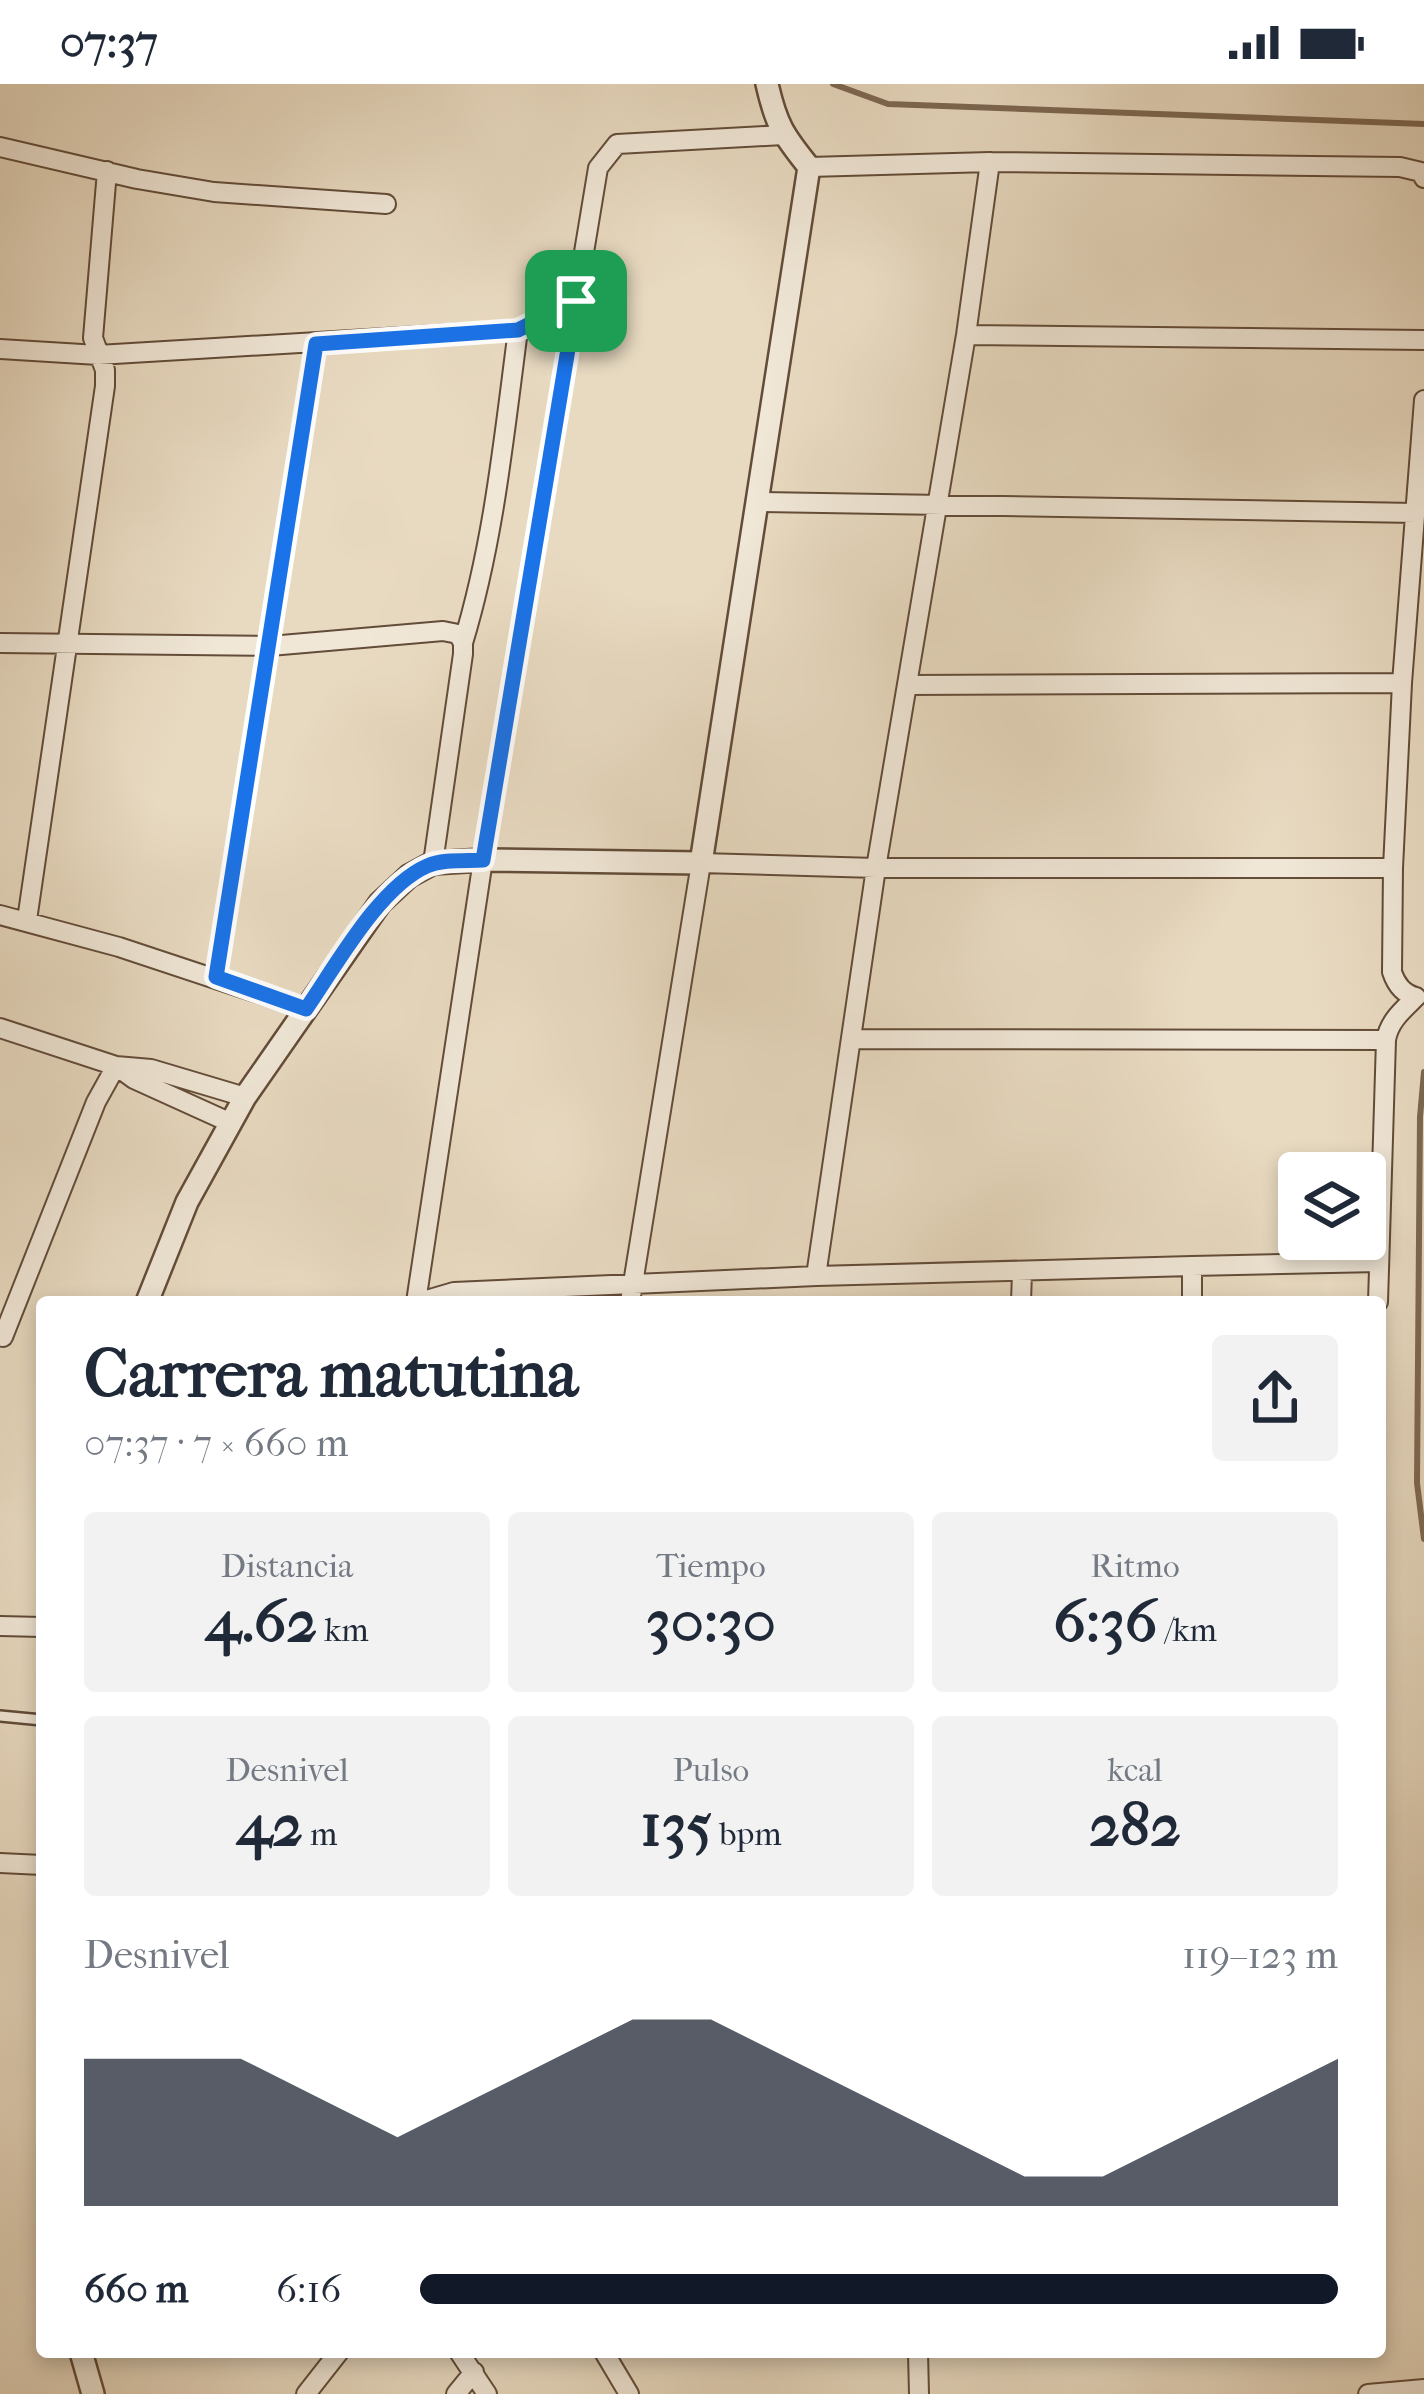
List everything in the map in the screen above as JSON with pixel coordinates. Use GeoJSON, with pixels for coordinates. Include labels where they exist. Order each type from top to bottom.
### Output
{"type":"FeatureCollection","features":[{"type":"Feature","properties":{"kind":"street"},"geometry":{"type":"LineString","coordinates":[[631,1294],[809,166],[783,135],[767,84]]}},
{"type":"Feature","properties":{"kind":"street"},"geometry":{"type":"LineString","coordinates":[[419,1296],[483,860],[598,168],[617,144],[783,135]]}},
{"type":"Feature","properties":{"kind":"street"},"geometry":{"type":"LineString","coordinates":[[0,147],[214,192],[386,204]]}},
{"type":"Feature","properties":{"kind":"street"},"geometry":{"type":"LineString","coordinates":[[809,166],[990,162],[1400,166],[1421,172],[1424,178]]}},
{"type":"Feature","properties":{"kind":"street"},"geometry":{"type":"LineString","coordinates":[[816,1276],[876,868],[966,335],[990,162]]}},
{"type":"Feature","properties":{"kind":"street"},"geometry":{"type":"LineString","coordinates":[[27,920],[105,386],[105,370],[93,338],[107,171]]}},
{"type":"Feature","properties":{"kind":"street"},"geometry":{"type":"LineString","coordinates":[[0,349],[98,355],[518,330],[576,301]]}},
{"type":"Feature","properties":{"kind":"street"},"geometry":{"type":"LineString","coordinates":[[433,863],[463,643],[493,526],[518,330]]}},
{"type":"Feature","properties":{"kind":"street"},"geometry":{"type":"LineString","coordinates":[[966,335],[1424,340]]}},
{"type":"Feature","properties":{"kind":"street"},"geometry":{"type":"LineString","coordinates":[[216,977],[316,344]]}},
{"type":"Feature","properties":{"kind":"street"},"geometry":{"type":"LineString","coordinates":[[1420,997],[1407,995],[1392,972],[1402,683],[1424,400]]}},
{"type":"Feature","properties":{"kind":"street"},"geometry":{"type":"LineString","coordinates":[[756,502],[1416,513]]}},
{"type":"Feature","properties":{"kind":"street"},"geometry":{"type":"LineString","coordinates":[[0,643],[270,646],[443,631],[458,634],[463,643]]}},
{"type":"Feature","properties":{"kind":"street"},"geometry":{"type":"LineString","coordinates":[[908,685],[1402,683]]}},
{"type":"Feature","properties":{"kind":"street"},"geometry":{"type":"LineString","coordinates":[[149,1296],[187,1202],[245,1097],[380,903],[409,876],[433,863],[1393,868]]}},
{"type":"Feature","properties":{"kind":"street"},"geometry":{"type":"LineString","coordinates":[[0,915],[216,977],[306,1009]]}},
{"type":"Feature","properties":{"kind":"street"},"geometry":{"type":"LineString","coordinates":[[1378,1296],[1386,1040],[1396,1017],[1420,997]]}},
{"type":"Feature","properties":{"kind":"street"},"geometry":{"type":"LineString","coordinates":[[0,1028],[116,1066],[151,1069],[245,1097]]}},
{"type":"Feature","properties":{"kind":"street"},"geometry":{"type":"LineString","coordinates":[[851,1039],[1386,1040]]}},
{"type":"Feature","properties":{"kind":"street"},"geometry":{"type":"LineString","coordinates":[[116,1066],[231,1124]]}},
{"type":"Feature","properties":{"kind":"street"},"geometry":{"type":"LineString","coordinates":[[3,1336],[96,1102],[116,1066]]}},
{"type":"Feature","properties":{"kind":"street"},"geometry":{"type":"LineString","coordinates":[[440,1296],[454,1292],[631,1294],[816,1276],[1378,1262]]}},
{"type":"Feature","properties":{"kind":"street"},"geometry":{"type":"LineString","coordinates":[[1192,1266],[1192,1296]]}},
{"type":"Feature","properties":{"kind":"street"},"geometry":{"type":"LineString","coordinates":[[1022,1272],[1022,1296]]}},
{"type":"Feature","properties":{"kind":"street"},"geometry":{"type":"LineString","coordinates":[[0,1626],[36,1628]]}},
{"type":"Feature","properties":{"kind":"street"},"geometry":{"type":"LineString","coordinates":[[0,1863],[36,1865]]}},
{"type":"Feature","properties":{"kind":"street"},"geometry":{"type":"LineString","coordinates":[[84,2358],[93,2394]]}},
{"type":"Feature","properties":{"kind":"street"},"geometry":{"type":"LineString","coordinates":[[306,2394],[334,2358]]}},
{"type":"Feature","properties":{"kind":"street"},"geometry":{"type":"LineString","coordinates":[[464,2358],[487,2394]]}},
{"type":"Feature","properties":{"kind":"street"},"geometry":{"type":"LineString","coordinates":[[608,2358],[629,2394]]}},
{"type":"Feature","properties":{"kind":"street"},"geometry":{"type":"LineString","coordinates":[[918,2358],[920,2394]]}},
{"type":"Feature","properties":{"kind":"street"},"geometry":{"type":"LineString","coordinates":[[456,2394],[474,2372]]}},
{"type":"Feature","properties":{"kind":"street"},"geometry":{"type":"LineString","coordinates":[[1369,2394],[1424,2389]]}},
{"type":"Feature","properties":{"kind":"lane"},"geometry":{"type":"LineString","coordinates":[[0,1716],[36,1719]]}},
{"type":"Feature","properties":{"kind":"waterway"},"geometry":{"type":"LineString","coordinates":[[833,84],[888,104],[1424,124]]}},
{"type":"Feature","properties":{"kind":"waterway"},"geometry":{"type":"LineString","coordinates":[[1424,1072],[1417,1483],[1424,1539]]}},
{"type":"Feature","properties":{"kind":"route"},"geometry":{"type":"LineString","coordinates":[[576,301],[483,860],[433,863],[397,886],[306,1009],[216,977],[316,344],[518,330],[576,301]]}}]}
